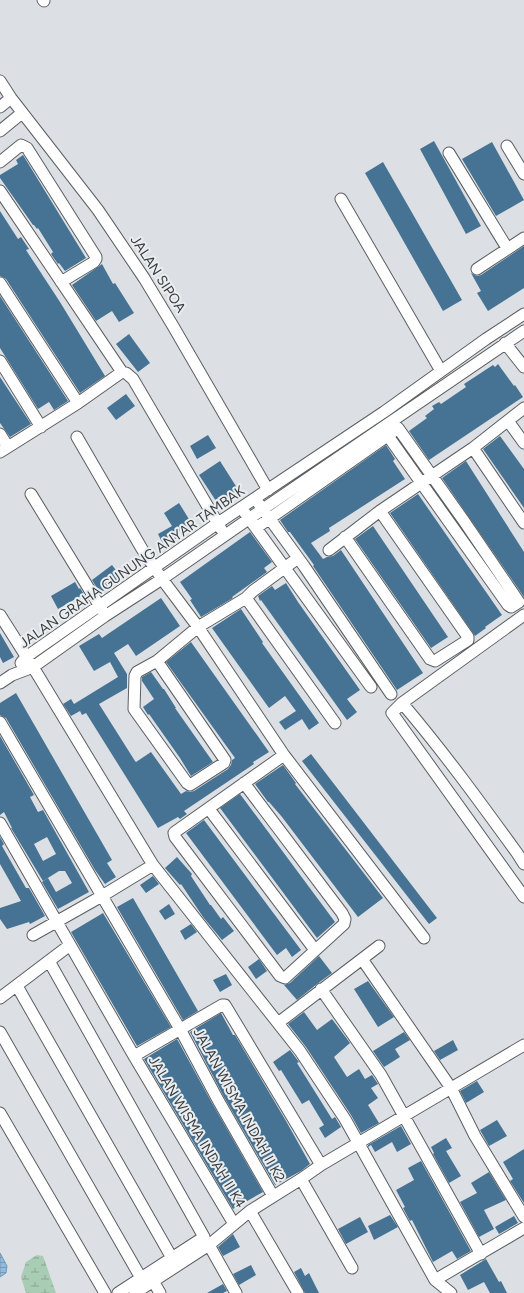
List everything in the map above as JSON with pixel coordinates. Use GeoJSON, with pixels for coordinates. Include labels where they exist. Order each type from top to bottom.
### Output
{"type":"FeatureCollection","features":[{"type":"Feature","properties":{"kind":"street","name":"JALAN SIPOA"},"geometry":{"type":"LineString","coordinates":[[0,81],[22,113],[98,210],[144,278],[268,490]]}},
{"type":"Feature","properties":{"kind":"street"},"geometry":{"type":"LineString","coordinates":[[0,107],[11,98]]}},
{"type":"Feature","properties":{"kind":"street"},"geometry":{"type":"LineString","coordinates":[[0,131],[22,113]]}},
{"type":"Feature","properties":{"kind":"street"},"geometry":{"type":"LineString","coordinates":[[0,162],[21,145],[27,148],[96,257],[94,262],[61,282]]}},
{"type":"Feature","properties":{"kind":"street"},"geometry":{"type":"LineString","coordinates":[[507,146],[524,174]]}},
{"type":"Feature","properties":{"kind":"street"},"geometry":{"type":"LineString","coordinates":[[449,153],[507,248]]}},
{"type":"Feature","properties":{"kind":"street"},"geometry":{"type":"LineString","coordinates":[[0,191],[122,372],[126,372],[133,379],[226,535]]}},
{"type":"Feature","properties":{"kind":"street"},"geometry":{"type":"LineString","coordinates":[[341,199],[441,371]]}},
{"type":"Feature","properties":{"kind":"street"},"geometry":{"type":"LineString","coordinates":[[477,268],[524,238]]}},
{"type":"Feature","properties":{"kind":"street"},"geometry":{"type":"LineString","coordinates":[[0,283],[78,403]]}},
{"type":"Feature","properties":{"kind":"street","name":"JALAN GRAHA GUNUNG ANYAR TAMBAK"},"geometry":{"type":"LineString","coordinates":[[12,675],[26,657],[99,605],[384,412],[486,339],[524,314]]}},
{"type":"Feature","properties":{"kind":"street","name":"JALAN GRAHA GUNUNG ANYAR TAMBAK"},"geometry":{"type":"LineString","coordinates":[[12,675],[33,667],[105,616],[226,535],[252,523],[263,509],[504,343],[524,331]]}},
{"type":"Feature","properties":{"kind":"street"},"geometry":{"type":"LineString","coordinates":[[504,343],[524,367]]}},
{"type":"Feature","properties":{"kind":"street"},"geometry":{"type":"LineString","coordinates":[[0,361],[40,427]]}},
{"type":"Feature","properties":{"kind":"street"},"geometry":{"type":"LineString","coordinates":[[0,434],[4,450],[78,403],[122,372]]}},
{"type":"Feature","properties":{"kind":"street"},"geometry":{"type":"LineString","coordinates":[[252,523],[270,518],[388,436],[409,417],[417,404]]}},
{"type":"Feature","properties":{"kind":"street"},"geometry":{"type":"LineString","coordinates":[[329,550],[380,511],[473,448],[524,408]]}},
{"type":"Feature","properties":{"kind":"street"},"geometry":{"type":"LineString","coordinates":[[508,421],[524,443]]}},
{"type":"Feature","properties":{"kind":"street"},"geometry":{"type":"LineString","coordinates":[[388,436],[508,605],[511,607],[519,602],[398,428]]}},
{"type":"Feature","properties":{"kind":"street"},"geometry":{"type":"LineString","coordinates":[[77,437],[142,549],[162,579],[198,627],[284,755],[424,938]]}},
{"type":"Feature","properties":{"kind":"street"},"geometry":{"type":"LineString","coordinates":[[473,448],[524,523]]}},
{"type":"Feature","properties":{"kind":"street"},"geometry":{"type":"LineString","coordinates":[[31,494],[105,616]]}},
{"type":"Feature","properties":{"kind":"street"},"geometry":{"type":"LineString","coordinates":[[256,498],[270,518],[291,563],[319,603],[391,694]]}},
{"type":"Feature","properties":{"kind":"street"},"geometry":{"type":"LineString","coordinates":[[242,507],[252,523],[291,563],[319,603],[371,687]]}},
{"type":"Feature","properties":{"kind":"street"},"geometry":{"type":"LineString","coordinates":[[345,537],[430,659],[435,661],[468,640],[468,637],[380,511]]}},
{"type":"Feature","properties":{"kind":"street"},"geometry":{"type":"LineString","coordinates":[[157,661],[225,760],[224,763],[190,785],[187,783],[134,709],[135,676],[137,672],[157,661],[198,627],[246,598],[253,591],[291,563]]}},
{"type":"Feature","properties":{"kind":"street"},"geometry":{"type":"LineString","coordinates":[[246,598],[335,723]]}},
{"type":"Feature","properties":{"kind":"street"},"geometry":{"type":"LineString","coordinates":[[0,615],[153,865],[300,1051],[319,1079],[345,1119],[435,1280],[447,1292]]}},
{"type":"Feature","properties":{"kind":"street"},"geometry":{"type":"LineString","coordinates":[[524,615],[402,703],[392,713],[524,897]]}},
{"type":"Feature","properties":{"kind":"street"},"geometry":{"type":"LineString","coordinates":[[0,683],[12,675]]}},
{"type":"Feature","properties":{"kind":"street"},"geometry":{"type":"LineString","coordinates":[[402,703],[520,850],[524,864]]}},
{"type":"Feature","properties":{"kind":"street","name":"JALAN WISMA INDAH II K2"},"geometry":{"type":"LineString","coordinates":[[0,722],[180,1029],[218,1100],[273,1196]]}},
{"type":"Feature","properties":{"kind":"street"},"geometry":{"type":"LineString","coordinates":[[244,783],[342,913],[344,919],[344,924],[284,978],[280,976],[174,836],[174,833],[244,783],[284,755]]}},
{"type":"Feature","properties":{"kind":"street"},"geometry":{"type":"LineString","coordinates":[[209,808],[315,950]]}},
{"type":"Feature","properties":{"kind":"street","name":"JALAN WISMA INDAH II K4"},"geometry":{"type":"LineString","coordinates":[[0,823],[134,1056],[234,1224]]}},
{"type":"Feature","properties":{"kind":"street"},"geometry":{"type":"LineString","coordinates":[[33,935],[153,865]]}},
{"type":"Feature","properties":{"kind":"street"},"geometry":{"type":"LineString","coordinates":[[0,998],[70,945]]}},
{"type":"Feature","properties":{"kind":"street"},"geometry":{"type":"LineString","coordinates":[[278,1023],[379,946]]}},
{"type":"Feature","properties":{"kind":"street"},"geometry":{"type":"LineString","coordinates":[[362,959],[451,1088],[475,1136],[524,1217]]}},
{"type":"Feature","properties":{"kind":"street"},"geometry":{"type":"LineString","coordinates":[[49,961],[204,1237],[118,1293]]}},
{"type":"Feature","properties":{"kind":"street"},"geometry":{"type":"LineString","coordinates":[[17,986],[172,1258]]}},
{"type":"Feature","properties":{"kind":"street"},"geometry":{"type":"LineString","coordinates":[[321,989],[381,1075],[481,1254]]}},
{"type":"Feature","properties":{"kind":"street"},"geometry":{"type":"LineString","coordinates":[[134,1056],[222,1005],[225,1005],[228,1007],[321,1165]]}},
{"type":"Feature","properties":{"kind":"street"},"geometry":{"type":"LineString","coordinates":[[0,1032],[141,1278]]}},
{"type":"Feature","properties":{"kind":"street"},"geometry":{"type":"LineString","coordinates":[[135,1293],[209,1245],[250,1211],[321,1165],[524,1045]]}},
{"type":"Feature","properties":{"kind":"street"},"geometry":{"type":"LineString","coordinates":[[0,1113],[105,1293]]}},
{"type":"Feature","properties":{"kind":"street"},"geometry":{"type":"LineString","coordinates":[[301,1179],[352,1268]]}},
{"type":"Feature","properties":{"kind":"street"},"geometry":{"type":"LineString","coordinates":[[250,1211],[298,1293]]}},
{"type":"Feature","properties":{"kind":"street"},"geometry":{"type":"LineString","coordinates":[[435,1280],[524,1228]]}},
{"type":"Feature","properties":{"kind":"street"},"geometry":{"type":"LineString","coordinates":[[209,1245],[236,1293]]}},
{"type":"Feature","properties":{"kind":"street"},"geometry":{"type":"LineString","coordinates":[[153,1281],[160,1293]]}},
{"type":"Feature","properties":{"kind":"green space"},"geometry":{"type":"Polygon","coordinates":[[[37,1255],[43,1256],[56,1293],[26,1293],[21,1277],[26,1262],[37,1255]]]}},
{"type":"Feature","properties":{"kind":"water"},"geometry":{"type":"Polygon","coordinates":[[[0,1253],[7,1266],[6,1273],[0,1277],[0,1253]]]}},
{"type":"Feature","properties":{"kind":"building"},"geometry":{"type":"Polygon","coordinates":[[[434,141],[481,226],[466,234],[420,149],[434,141]]]}},
{"type":"Feature","properties":{"kind":"building"},"geometry":{"type":"Polygon","coordinates":[[[492,142],[524,200],[496,216],[462,159],[492,142]]]}},
{"type":"Feature","properties":{"kind":"building"},"geometry":{"type":"Polygon","coordinates":[[[23,155],[86,258],[65,271],[51,254],[53,252],[38,228],[37,229],[33,225],[0,178],[0,175],[18,164],[16,160],[23,155]]]}},
{"type":"Feature","properties":{"kind":"building"},"geometry":{"type":"Polygon","coordinates":[[[383,162],[462,300],[443,311],[365,173],[383,162]]]}},
{"type":"Feature","properties":{"kind":"building"},"geometry":{"type":"Polygon","coordinates":[[[0,211],[18,239],[21,237],[29,249],[26,250],[105,376],[80,393],[6,279],[0,276],[0,211]]]}},
{"type":"Feature","properties":{"kind":"building"},"geometry":{"type":"Polygon","coordinates":[[[524,246],[524,288],[488,311],[477,293],[481,291],[471,273],[477,276],[481,275],[524,246]]]}},
{"type":"Feature","properties":{"kind":"building"},"geometry":{"type":"Polygon","coordinates":[[[102,264],[113,284],[115,283],[134,313],[119,322],[112,311],[96,321],[72,285],[102,264]]]}},
{"type":"Feature","properties":{"kind":"building"},"geometry":{"type":"Polygon","coordinates":[[[0,296],[68,401],[54,410],[49,402],[38,409],[0,348],[0,296]]]}},
{"type":"Feature","properties":{"kind":"building"},"geometry":{"type":"Polygon","coordinates":[[[129,334],[150,363],[138,372],[116,344],[129,334]]]}},
{"type":"Feature","properties":{"kind":"building"},"geometry":{"type":"Polygon","coordinates":[[[498,364],[523,397],[429,460],[409,431],[427,418],[425,416],[434,409],[432,406],[439,402],[441,404],[466,387],[464,384],[493,365],[495,367],[498,364]]]}},
{"type":"Feature","properties":{"kind":"building"},"geometry":{"type":"Polygon","coordinates":[[[0,377],[31,424],[10,437],[0,423],[0,377]]]}},
{"type":"Feature","properties":{"kind":"building"},"geometry":{"type":"Polygon","coordinates":[[[126,394],[135,406],[116,420],[107,408],[126,394]]]}},
{"type":"Feature","properties":{"kind":"building"},"geometry":{"type":"Polygon","coordinates":[[[208,435],[216,448],[197,459],[190,446],[208,435]]]}},
{"type":"Feature","properties":{"kind":"building"},"geometry":{"type":"Polygon","coordinates":[[[500,436],[524,469],[524,508],[483,449],[500,436]]]}},
{"type":"Feature","properties":{"kind":"building"},"geometry":{"type":"Polygon","coordinates":[[[386,445],[395,459],[393,461],[405,479],[329,528],[330,531],[311,543],[323,559],[333,556],[341,550],[423,673],[397,690],[313,566],[314,565],[280,520],[386,445]]]}},
{"type":"Feature","properties":{"kind":"building"},"geometry":{"type":"Polygon","coordinates":[[[220,461],[241,494],[220,507],[199,475],[220,461]]]}},
{"type":"Feature","properties":{"kind":"building"},"geometry":{"type":"Polygon","coordinates":[[[466,461],[524,552],[524,597],[442,478],[466,461]]]}},
{"type":"Feature","properties":{"kind":"building"},"geometry":{"type":"Polygon","coordinates":[[[418,494],[502,615],[475,636],[390,513],[418,494]]]}},
{"type":"Feature","properties":{"kind":"building"},"geometry":{"type":"Polygon","coordinates":[[[179,503],[192,524],[175,534],[177,538],[164,546],[158,534],[172,526],[164,513],[179,503]]]}},
{"type":"Feature","properties":{"kind":"building"},"geometry":{"type":"Polygon","coordinates":[[[373,526],[448,637],[431,648],[355,539],[373,526]]]}},
{"type":"Feature","properties":{"kind":"building"},"geometry":{"type":"Polygon","coordinates":[[[250,532],[272,562],[264,568],[267,572],[232,597],[233,598],[201,617],[190,600],[192,599],[180,582],[250,532]]]}},
{"type":"Feature","properties":{"kind":"building"},"geometry":{"type":"Polygon","coordinates":[[[112,565],[122,578],[100,593],[92,580],[112,565]]]}},
{"type":"Feature","properties":{"kind":"building"},"geometry":{"type":"Polygon","coordinates":[[[75,582],[84,594],[58,609],[51,596],[75,582]]]}},
{"type":"Feature","properties":{"kind":"building"},"geometry":{"type":"Polygon","coordinates":[[[286,583],[360,690],[347,699],[357,712],[347,720],[261,600],[260,601],[258,596],[272,586],[275,590],[286,583]]]}},
{"type":"Feature","properties":{"kind":"building"},"geometry":{"type":"Polygon","coordinates":[[[161,598],[180,626],[136,656],[128,644],[114,653],[127,674],[127,688],[99,704],[135,761],[136,762],[151,752],[181,794],[186,791],[194,791],[228,769],[232,760],[235,758],[166,662],[191,642],[269,752],[253,762],[254,764],[184,811],[187,814],[180,819],[178,817],[158,828],[86,713],[82,715],[80,711],[71,716],[63,704],[71,699],[74,704],[118,677],[110,662],[94,671],[79,646],[99,634],[102,638],[161,598]]]}},
{"type":"Feature","properties":{"kind":"building"},"geometry":{"type":"Polygon","coordinates":[[[241,609],[263,642],[262,643],[319,723],[309,730],[302,719],[285,730],[279,722],[296,711],[285,696],[269,708],[212,628],[241,609]]]}},
{"type":"Feature","properties":{"kind":"building"},"geometry":{"type":"Polygon","coordinates":[[[0,633],[14,657],[3,663],[0,657],[0,633]]]}},
{"type":"Feature","properties":{"kind":"building"},"geometry":{"type":"Polygon","coordinates":[[[151,672],[213,762],[191,776],[180,758],[143,707],[154,699],[142,681],[142,677],[151,672]]]}},
{"type":"Feature","properties":{"kind":"building"},"geometry":{"type":"Polygon","coordinates":[[[16,693],[112,860],[107,863],[116,877],[105,884],[95,870],[6,718],[0,715],[0,703],[16,693]]]}},
{"type":"Feature","properties":{"kind":"building"},"geometry":{"type":"Polygon","coordinates":[[[0,736],[34,795],[30,797],[38,812],[43,810],[89,892],[58,909],[42,882],[48,878],[56,892],[72,883],[65,871],[59,871],[43,881],[11,828],[4,812],[0,815],[0,736]],[[47,837],[34,844],[43,861],[56,854],[47,837]]]}},
{"type":"Feature","properties":{"kind":"building"},"geometry":{"type":"Polygon","coordinates":[[[311,754],[437,918],[429,924],[302,761],[311,754]]]}},
{"type":"Feature","properties":{"kind":"building"},"geometry":{"type":"Polygon","coordinates":[[[283,765],[296,783],[295,784],[383,898],[358,917],[255,784],[283,765]]]}},
{"type":"Feature","properties":{"kind":"building"},"geometry":{"type":"Polygon","coordinates":[[[240,794],[335,922],[317,938],[220,808],[240,794]]]}},
{"type":"Feature","properties":{"kind":"building"},"geometry":{"type":"Polygon","coordinates":[[[204,820],[301,950],[292,957],[286,948],[277,955],[186,833],[204,820]]]}},
{"type":"Feature","properties":{"kind":"building"},"geometry":{"type":"Polygon","coordinates":[[[0,837],[4,844],[2,846],[26,888],[29,888],[45,916],[30,924],[29,922],[7,929],[0,919],[0,908],[21,901],[0,864],[0,837]]]}},
{"type":"Feature","properties":{"kind":"building"},"geometry":{"type":"Polygon","coordinates":[[[177,857],[192,874],[191,876],[210,905],[221,919],[223,917],[234,931],[222,940],[203,917],[181,884],[180,885],[165,868],[177,857]]]}},
{"type":"Feature","properties":{"kind":"building"},"geometry":{"type":"Polygon","coordinates":[[[153,876],[159,884],[146,893],[140,885],[153,876]]]}},
{"type":"Feature","properties":{"kind":"building"},"geometry":{"type":"Polygon","coordinates":[[[133,898],[198,1011],[183,1020],[117,907],[133,898]]]}},
{"type":"Feature","properties":{"kind":"building"},"geometry":{"type":"Polygon","coordinates":[[[169,904],[175,914],[165,920],[159,911],[169,904]]]}},
{"type":"Feature","properties":{"kind":"building"},"geometry":{"type":"Polygon","coordinates":[[[103,913],[171,1027],[137,1046],[71,932],[103,913]]]}},
{"type":"Feature","properties":{"kind":"building"},"geometry":{"type":"Polygon","coordinates":[[[191,924],[197,932],[185,940],[180,931],[191,924]]]}},
{"type":"Feature","properties":{"kind":"building"},"geometry":{"type":"Polygon","coordinates":[[[319,956],[332,973],[297,1000],[284,985],[290,983],[319,956]]]}},
{"type":"Feature","properties":{"kind":"building"},"geometry":{"type":"Polygon","coordinates":[[[259,959],[267,971],[256,979],[248,967],[259,959]]]}},
{"type":"Feature","properties":{"kind":"building"},"geometry":{"type":"Polygon","coordinates":[[[226,974],[232,985],[220,992],[213,980],[226,974]]]}},
{"type":"Feature","properties":{"kind":"building"},"geometry":{"type":"Polygon","coordinates":[[[368,981],[394,1017],[378,1027],[354,989],[368,981]]]}},
{"type":"Feature","properties":{"kind":"building"},"geometry":{"type":"Polygon","coordinates":[[[304,1012],[317,1030],[332,1019],[350,1043],[334,1057],[347,1077],[359,1069],[365,1079],[372,1075],[378,1084],[371,1088],[378,1098],[368,1105],[379,1123],[361,1133],[351,1115],[306,1047],[288,1024],[304,1012]]]}},
{"type":"Feature","properties":{"kind":"building"},"geometry":{"type":"Polygon","coordinates":[[[221,1013],[310,1164],[301,1171],[275,1185],[224,1097],[190,1032],[221,1013]]]}},
{"type":"Feature","properties":{"kind":"building"},"geometry":{"type":"Polygon","coordinates":[[[404,1032],[410,1040],[395,1049],[400,1057],[384,1067],[373,1051],[404,1032]]]}},
{"type":"Feature","properties":{"kind":"building"},"geometry":{"type":"Polygon","coordinates":[[[177,1039],[263,1192],[233,1209],[144,1059],[177,1039]]]}},
{"type":"Feature","properties":{"kind":"building"},"geometry":{"type":"Polygon","coordinates":[[[453,1040],[458,1050],[440,1060],[434,1051],[453,1040]]]}},
{"type":"Feature","properties":{"kind":"building"},"geometry":{"type":"Polygon","coordinates":[[[290,1050],[299,1062],[297,1063],[332,1119],[335,1117],[341,1127],[325,1138],[319,1128],[324,1125],[309,1100],[302,1104],[281,1070],[279,1071],[273,1062],[290,1050]]]}},
{"type":"Feature","properties":{"kind":"building"},"geometry":{"type":"Polygon","coordinates":[[[477,1081],[484,1092],[466,1103],[460,1091],[477,1081]]]}},
{"type":"Feature","properties":{"kind":"building"},"geometry":{"type":"Polygon","coordinates":[[[497,1120],[507,1136],[489,1146],[480,1130],[497,1120]]]}},
{"type":"Feature","properties":{"kind":"building"},"geometry":{"type":"Polygon","coordinates":[[[401,1126],[411,1144],[397,1152],[392,1142],[375,1152],[371,1145],[368,1147],[368,1145],[401,1126]]]}},
{"type":"Feature","properties":{"kind":"building"},"geometry":{"type":"Polygon","coordinates":[[[446,1138],[452,1148],[446,1151],[461,1176],[449,1183],[433,1154],[434,1153],[431,1147],[446,1138]]]}},
{"type":"Feature","properties":{"kind":"building"},"geometry":{"type":"Polygon","coordinates":[[[524,1149],[524,1203],[510,1181],[513,1179],[503,1162],[524,1149]]]}},
{"type":"Feature","properties":{"kind":"building"},"geometry":{"type":"Polygon","coordinates":[[[421,1161],[471,1251],[457,1259],[452,1251],[433,1262],[412,1220],[410,1221],[403,1208],[405,1207],[396,1190],[414,1180],[408,1168],[421,1161]]]}},
{"type":"Feature","properties":{"kind":"building"},"geometry":{"type":"Polygon","coordinates":[[[489,1172],[506,1200],[484,1210],[494,1229],[479,1237],[460,1202],[477,1193],[471,1183],[489,1172]]]}},
{"type":"Feature","properties":{"kind":"building"},"geometry":{"type":"Polygon","coordinates":[[[390,1215],[398,1227],[374,1240],[368,1226],[390,1215]]]}},
{"type":"Feature","properties":{"kind":"building"},"geometry":{"type":"Polygon","coordinates":[[[514,1216],[518,1223],[499,1234],[495,1227],[514,1216]]]}},
{"type":"Feature","properties":{"kind":"building"},"geometry":{"type":"Polygon","coordinates":[[[360,1217],[368,1232],[346,1244],[338,1229],[360,1217]]]}},
{"type":"Feature","properties":{"kind":"building"},"geometry":{"type":"Polygon","coordinates":[[[233,1234],[240,1247],[223,1256],[218,1247],[233,1234]]]}},
{"type":"Feature","properties":{"kind":"building"},"geometry":{"type":"Polygon","coordinates":[[[486,1259],[499,1282],[501,1281],[507,1293],[490,1293],[484,1282],[468,1290],[460,1275],[486,1259]]]}},
{"type":"Feature","properties":{"kind":"building"},"geometry":{"type":"Polygon","coordinates":[[[251,1265],[256,1275],[239,1285],[233,1274],[251,1265]]]}},
{"type":"Feature","properties":{"kind":"building"},"geometry":{"type":"Polygon","coordinates":[[[301,1268],[305,1276],[309,1273],[319,1293],[305,1293],[294,1272],[301,1268]]]}},
{"type":"Feature","properties":{"kind":"building"},"geometry":{"type":"Polygon","coordinates":[[[223,1284],[227,1291],[223,1293],[207,1293],[223,1284]]]}}]}
